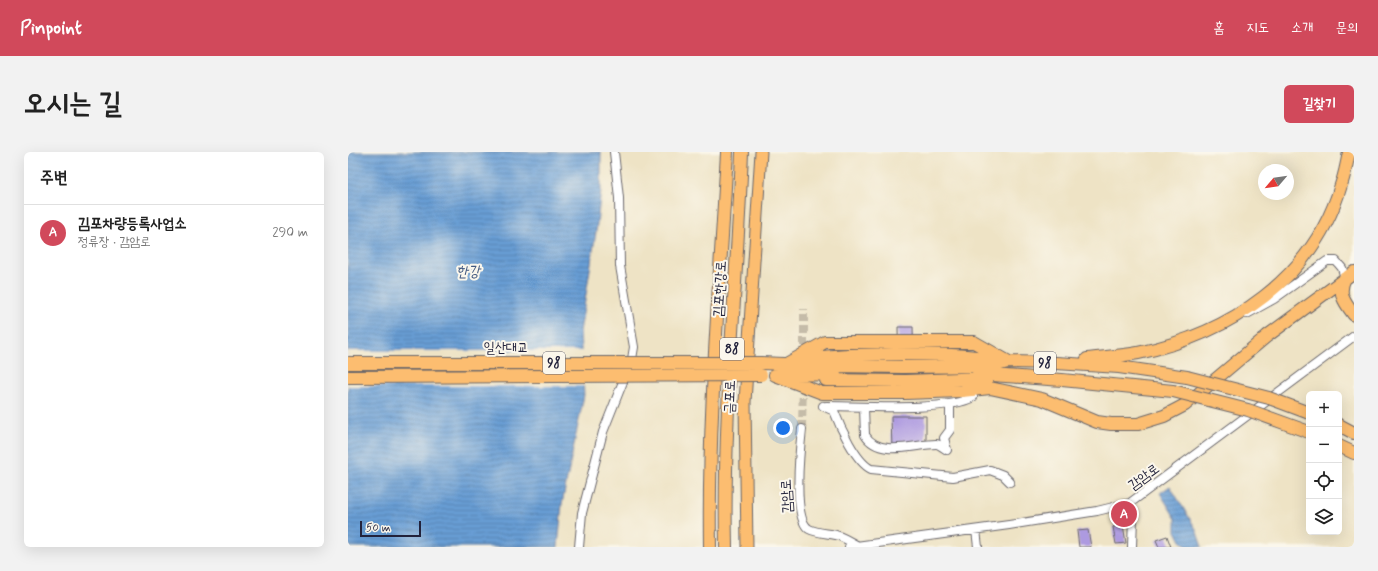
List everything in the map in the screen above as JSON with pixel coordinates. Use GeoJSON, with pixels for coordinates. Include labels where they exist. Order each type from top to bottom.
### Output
{"type":"FeatureCollection","features":[{"type":"Feature","properties":{"kind":"highway","name":"김포한강로"},"geometry":{"type":"LineString","coordinates":[[710,547],[709,497],[727,152]]}},
{"type":"Feature","properties":{"kind":"highway","name":"김포한강로"},"geometry":{"type":"LineString","coordinates":[[726,547],[725,496],[728,420],[742,152]]}},
{"type":"Feature","properties":{"kind":"highway"},"geometry":{"type":"LineString","coordinates":[[1056,363],[1136,353],[1164,347],[1188,339],[1225,323],[1259,301],[1281,282],[1308,250],[1324,224],[1341,186],[1349,152]]}},
{"type":"Feature","properties":{"kind":"highway"},"geometry":{"type":"LineString","coordinates":[[775,375],[822,393],[905,393],[962,391],[990,388],[1042,399],[1096,422],[1124,424],[1151,421],[1185,405],[1267,336],[1349,275]]}},
{"type":"Feature","properties":{"kind":"highway"},"geometry":{"type":"LineString","coordinates":[[1342,299],[1341,290],[1349,275]]}},
{"type":"Feature","properties":{"kind":"highway"},"geometry":{"type":"LineString","coordinates":[[1320,296],[1334,294],[1342,299],[1354,315]]}},
{"type":"Feature","properties":{"kind":"highway"},"geometry":{"type":"LineString","coordinates":[[788,363],[825,342],[974,342],[1009,362]]}},
{"type":"Feature","properties":{"kind":"highway","name":"98"},"geometry":{"type":"LineString","coordinates":[[761,369],[788,363],[828,366],[903,367],[991,366],[1009,362],[1119,367],[1187,377],[1263,396],[1306,411]]}},
{"type":"Feature","properties":{"kind":"highway","name":"일산대교"},"geometry":{"type":"LineString","coordinates":[[348,363],[761,369]]}},
{"type":"Feature","properties":{"kind":"highway","name":"98"},"geometry":{"type":"LineString","coordinates":[[761,369],[775,375],[990,374],[1173,391],[1248,410],[1306,431]]}},
{"type":"Feature","properties":{"kind":"highway","name":"일산대교"},"geometry":{"type":"LineString","coordinates":[[348,377],[761,369]]}},
{"type":"Feature","properties":{"kind":"highway"},"geometry":{"type":"LineString","coordinates":[[775,375],[823,400],[905,401],[973,397],[1012,377]]}},
{"type":"Feature","properties":{"kind":"highway"},"geometry":{"type":"LineString","coordinates":[[1342,427],[1354,433]]}},
{"type":"Feature","properties":{"kind":"highway"},"geometry":{"type":"LineString","coordinates":[[1342,447],[1354,453]]}},
{"type":"Feature","properties":{"kind":"main road","name":"금포로"},"geometry":{"type":"LineString","coordinates":[[747,547],[745,402],[761,152]]}},
{"type":"Feature","properties":{"kind":"street"},"geometry":{"type":"LineString","coordinates":[[579,547],[582,513],[603,432],[632,359],[634,347],[620,266],[619,198],[614,152]]}},
{"type":"Feature","properties":{"kind":"street"},"geometry":{"type":"LineString","coordinates":[[1225,323],[1263,306],[1327,261],[1336,261],[1349,275]]}},
{"type":"Feature","properties":{"kind":"street","name":"감암로"},"geometry":{"type":"LineString","coordinates":[[849,547],[976,530],[1097,511],[1130,503],[1354,336]]}},
{"type":"Feature","properties":{"kind":"street"},"geometry":{"type":"LineString","coordinates":[[973,397],[965,401],[950,404],[823,406],[834,411],[839,426],[865,466],[871,469],[953,478],[990,470],[1003,475],[1010,482]]}},
{"type":"Feature","properties":{"kind":"street"},"geometry":{"type":"LineString","coordinates":[[864,406],[865,435],[877,446],[888,448],[937,444],[947,450],[944,438],[950,430],[950,404]]}},
{"type":"Feature","properties":{"kind":"street","name":"감암로"},"geometry":{"type":"LineString","coordinates":[[802,429],[799,455],[800,514],[804,524],[809,529],[837,536],[859,546]]}},
{"type":"Feature","properties":{"kind":"street"},"geometry":{"type":"LineString","coordinates":[[1130,503],[1133,516],[1132,547]]}},
{"type":"Feature","properties":{"kind":"street"},"geometry":{"type":"LineString","coordinates":[[976,530],[978,547]]}},
{"type":"Feature","properties":{"kind":"water","name":"한강"},"geometry":{"type":"Polygon","coordinates":[[[348,152],[601,152],[601,190],[580,332],[584,395],[562,504],[558,547],[348,547],[348,152]]]}},
{"type":"Feature","properties":{"kind":"water"},"geometry":{"type":"Polygon","coordinates":[[[1170,486],[1196,529],[1202,547],[1187,547],[1181,541],[1176,531],[1176,519],[1160,493],[1170,486]]]}},
{"type":"Feature","properties":{"kind":"pier"},"geometry":{"type":"Polygon","coordinates":[[[348,351],[582,351],[586,386],[348,386],[348,351]]]}},
{"type":"Feature","properties":{"kind":"building"},"geometry":{"type":"Polygon","coordinates":[[[898,327],[913,327],[914,392],[899,392],[898,327]]]}},
{"type":"Feature","properties":{"kind":"building"},"geometry":{"type":"Polygon","coordinates":[[[891,416],[926,416],[926,448],[892,449],[891,416]]]}},
{"type":"Feature","properties":{"kind":"building"},"geometry":{"type":"Polygon","coordinates":[[[1123,525],[1126,543],[1116,544],[1113,527],[1123,525]]]}},
{"type":"Feature","properties":{"kind":"building"},"geometry":{"type":"Polygon","coordinates":[[[1088,530],[1091,547],[1079,547],[1077,531],[1088,530]]]}},
{"type":"Feature","properties":{"kind":"building"},"geometry":{"type":"Polygon","coordinates":[[[1167,536],[1171,547],[1159,547],[1156,540],[1167,536]]]}},
{"type":"Feature","properties":{"kind":"tunnel"},"geometry":{"type":"LineString","coordinates":[[804,309],[804,358]]}},
{"type":"Feature","properties":{"kind":"tunnel"},"geometry":{"type":"LineString","coordinates":[[802,429],[803,382]]}},
{"type":"Feature","properties":{"kind":"place","name":"김포차량등록사업소"},"geometry":{"type":"Point","coordinates":[1124,514]}}]}
